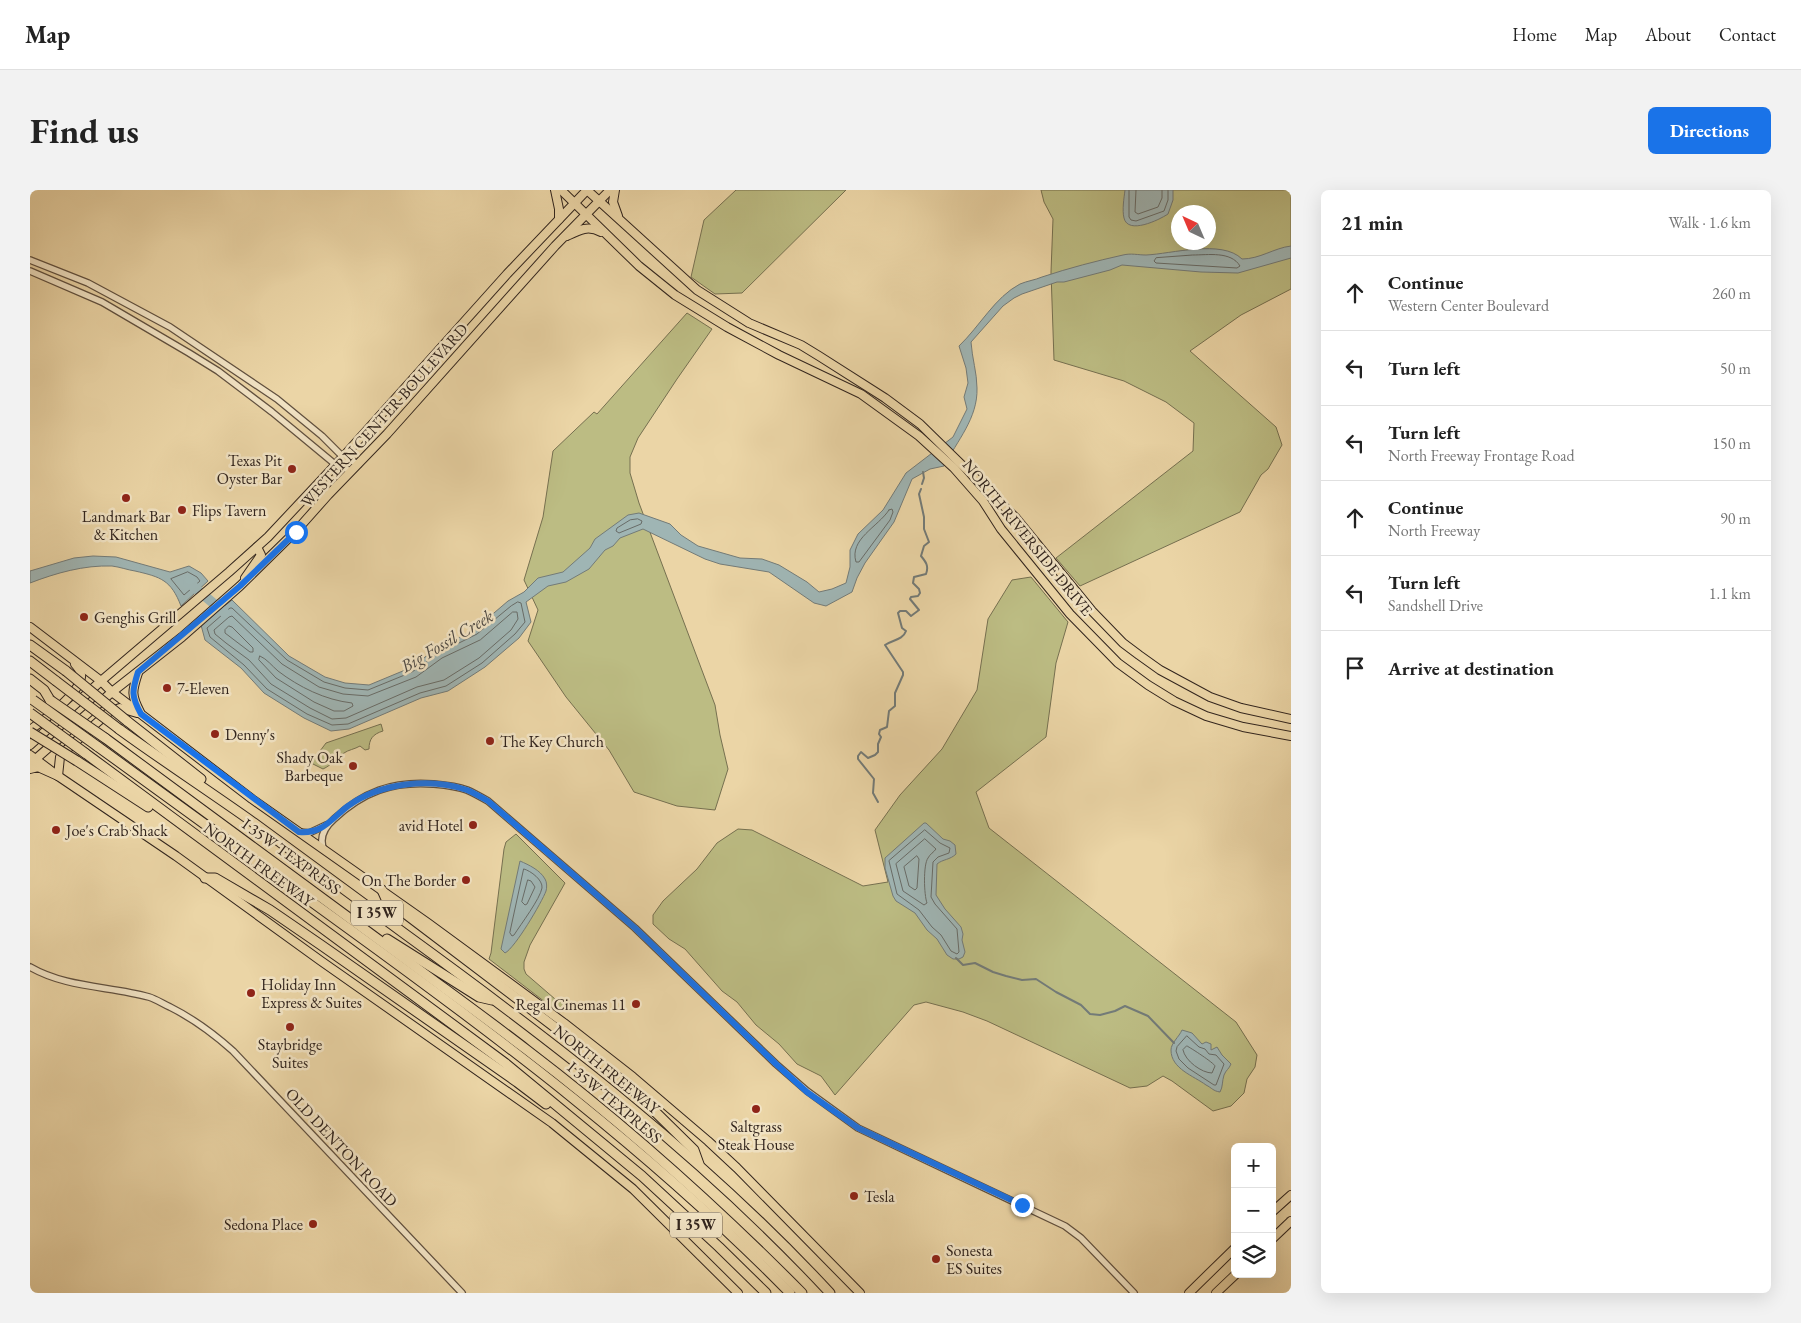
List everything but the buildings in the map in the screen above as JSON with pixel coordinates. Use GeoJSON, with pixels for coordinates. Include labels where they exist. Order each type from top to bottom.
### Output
{"type":"FeatureCollection","features":[{"type":"Feature","properties":{"kind":"highway"},"geometry":{"type":"LineString","coordinates":[[30,645],[242,809],[255,824]]}},
{"type":"Feature","properties":{"kind":"highway","name":"NORTH FREEWAY"},"geometry":{"type":"LineString","coordinates":[[30,661],[119,729],[255,824],[499,1002],[572,1058],[700,1166],[773,1235],[830,1293]]}},
{"type":"Feature","properties":{"kind":"highway"},"geometry":{"type":"LineString","coordinates":[[30,679],[44,690],[50,700]]}},
{"type":"Feature","properties":{"kind":"highway","name":"I 35W TEXPRESS"},"geometry":{"type":"LineString","coordinates":[[30,686],[105,738],[312,889],[527,1050],[623,1127],[716,1210],[802,1293]]}},
{"type":"Feature","properties":{"kind":"highway","name":"I 35W TEXPRESS"},"geometry":{"type":"LineString","coordinates":[[32,699],[387,957],[557,1084],[662,1172],[790,1293]]}},
{"type":"Feature","properties":{"kind":"highway","name":"NORTH FREEWAY"},"geometry":{"type":"LineString","coordinates":[[30,713],[505,1064],[610,1148],[685,1215],[766,1293]]}},
{"type":"Feature","properties":{"kind":"highway"},"geometry":{"type":"LineString","coordinates":[[30,731],[156,812],[169,816]]}},
{"type":"Feature","properties":{"kind":"highway"},"geometry":{"type":"LineString","coordinates":[[205,878],[215,878],[270,910],[517,1082],[599,1146],[610,1148]]}},
{"type":"Feature","properties":{"kind":"highway"},"geometry":{"type":"LineString","coordinates":[[312,889],[417,959],[479,997],[499,1002]]}},
{"type":"Feature","properties":{"kind":"highway"},"geometry":{"type":"LineString","coordinates":[[382,890],[386,899],[598,1060],[694,1150],[700,1166]]}},
{"type":"Feature","properties":{"kind":"main road"},"geometry":{"type":"LineString","coordinates":[[556,190],[559,219]]}},
{"type":"Feature","properties":{"kind":"main road","name":"NORTH RIVERSIDE DRIVE"},"geometry":{"type":"LineString","coordinates":[[561,190],[639,266],[675,295],[727,327],[794,363],[830,378],[861,394],[890,414],[924,442],[951,465],[983,502],[1001,529],[1070,614],[1118,663],[1148,685],[1190,709],[1224,722],[1289,735]]}},
{"type":"Feature","properties":{"kind":"main road","name":"WESTERN CENTER BOULEVARD"},"geometry":{"type":"LineString","coordinates":[[30,745],[101,681],[257,547],[336,465],[436,352],[587,190]]}},
{"type":"Feature","properties":{"kind":"main road","name":"NORTH RIVERSIDE DRIVE"},"geometry":{"type":"LineString","coordinates":[[587,190],[696,290],[749,323],[801,345],[820,356],[885,398],[920,424],[958,459],[1015,517],[1092,611],[1123,643],[1160,670],[1210,697],[1241,708],[1289,719]]}},
{"type":"Feature","properties":{"kind":"main road","name":"WESTERN CENTER BOULEVARD"},"geometry":{"type":"LineString","coordinates":[[32,759],[112,692],[192,629],[296,532],[563,238],[610,190]]}},
{"type":"Feature","properties":{"kind":"main road"},"geometry":{"type":"LineString","coordinates":[[615,190],[613,202],[621,220]]}},
{"type":"Feature","properties":{"kind":"main road"},"geometry":{"type":"LineString","coordinates":[[563,238],[584,228],[594,228],[606,235]]}},
{"type":"Feature","properties":{"kind":"main road"},"geometry":{"type":"LineString","coordinates":[[240,586],[261,555],[257,547]]}},
{"type":"Feature","properties":{"kind":"main road"},"geometry":{"type":"LineString","coordinates":[[30,626],[101,681],[112,692]]}},
{"type":"Feature","properties":{"kind":"main road"},"geometry":{"type":"LineString","coordinates":[[30,731],[78,687],[81,672],[68,655]]}},
{"type":"Feature","properties":{"kind":"main road"},"geometry":{"type":"LineString","coordinates":[[138,672],[133,688],[133,699],[141,714]]}},
{"type":"Feature","properties":{"kind":"main road","name":"NORTH FREEWAY"},"geometry":{"type":"LineString","coordinates":[[112,692],[325,852],[382,890],[564,1023],[633,1077],[737,1168],[860,1293]]}},
{"type":"Feature","properties":{"kind":"main road"},"geometry":{"type":"LineString","coordinates":[[58,776],[60,761],[64,752],[109,712],[120,708],[141,714]]}},
{"type":"Feature","properties":{"kind":"main road"},"geometry":{"type":"LineString","coordinates":[[1289,719],[1289,735]]}},
{"type":"Feature","properties":{"kind":"main road"},"geometry":{"type":"LineString","coordinates":[[32,759],[205,878],[552,1123],[633,1189],[738,1293]]}},
{"type":"Feature","properties":{"kind":"main road"},"geometry":{"type":"LineString","coordinates":[[30,769],[38,767],[58,776]]}},
{"type":"Feature","properties":{"kind":"main road"},"geometry":{"type":"LineString","coordinates":[[1276,1208],[1291,1194]]}},
{"type":"Feature","properties":{"kind":"main road"},"geometry":{"type":"LineString","coordinates":[[1276,1235],[1291,1222]]}},
{"type":"Feature","properties":{"kind":"main road"},"geometry":{"type":"LineString","coordinates":[[1189,1293],[1231,1252]]}},
{"type":"Feature","properties":{"kind":"main road"},"geometry":{"type":"LineString","coordinates":[[1216,1293],[1232,1278]]}},
{"type":"Feature","properties":{"kind":"street"},"geometry":{"type":"LineString","coordinates":[[30,260],[88,283],[170,328],[277,399],[322,436],[343,457],[358,464]]}},
{"type":"Feature","properties":{"kind":"street"},"geometry":{"type":"LineString","coordinates":[[30,270],[102,302],[189,353],[272,412],[336,465],[351,471]]}},
{"type":"Feature","properties":{"kind":"street"},"geometry":{"type":"LineString","coordinates":[[325,852],[321,837],[323,831],[330,823],[357,800],[372,792],[390,786],[423,784],[446,786],[467,790],[488,801],[635,928],[807,1092],[858,1128],[1065,1226],[1081,1238],[1134,1293]]}},
{"type":"Feature","properties":{"kind":"street"},"geometry":{"type":"LineString","coordinates":[[299,832],[309,833],[316,831],[330,823]]}},
{"type":"Feature","properties":{"kind":"street","name":"OLD DENTON ROAD"},"geometry":{"type":"LineString","coordinates":[[30,967],[43,975],[68,982],[151,998],[189,1017],[213,1033],[233,1051],[462,1293]]}},
{"type":"Feature","properties":{"kind":"green space"},"geometry":{"type":"Polygon","coordinates":[[[736,190],[846,190],[742,293],[715,294],[691,277],[704,220],[736,190]]]}},
{"type":"Feature","properties":{"kind":"green space"},"geometry":{"type":"Polygon","coordinates":[[[1041,190],[1291,190],[1291,289],[1241,315],[1190,351],[1276,427],[1282,445],[1268,469],[1261,475],[1240,512],[1080,586],[1056,558],[1193,451],[1194,423],[1166,402],[1124,381],[1054,360],[1051,272],[1053,219],[1044,202],[1041,190]]]}},
{"type":"Feature","properties":{"kind":"green space"},"geometry":{"type":"Polygon","coordinates":[[[687,313],[712,329],[638,438],[630,457],[630,473],[639,503],[715,705],[728,769],[715,810],[677,806],[634,792],[609,750],[566,697],[528,641],[538,610],[524,580],[543,517],[553,451],[594,412],[597,414],[687,313]]]}},
{"type":"Feature","properties":{"kind":"green space"},"geometry":{"type":"Polygon","coordinates":[[[1031,577],[1068,622],[1056,663],[1046,737],[976,792],[989,828],[1236,1022],[1257,1055],[1255,1067],[1247,1079],[1244,1093],[1231,1106],[1213,1111],[1163,1076],[1147,1086],[1130,1088],[987,1021],[926,1002],[914,1005],[835,1095],[821,1076],[797,1064],[779,1044],[756,1025],[737,1002],[722,991],[685,949],[669,939],[653,924],[653,915],[663,901],[697,869],[717,843],[738,829],[752,830],[863,886],[888,882],[875,830],[900,795],[942,749],[977,690],[988,619],[1012,580],[1031,577]]]}},
{"type":"Feature","properties":{"kind":"green space"},"geometry":{"type":"Polygon","coordinates":[[[381,724],[383,731],[372,737],[369,749],[365,750],[360,746],[347,751],[323,769],[311,763],[326,743],[381,724]]]}},
{"type":"Feature","properties":{"kind":"green space"},"geometry":{"type":"Polygon","coordinates":[[[516,834],[565,883],[530,945],[524,962],[524,969],[526,974],[555,999],[571,1005],[565,1011],[558,1012],[489,959],[504,849],[506,842],[516,834]]]}},
{"type":"Feature","properties":{"kind":"water"},"geometry":{"type":"Polygon","coordinates":[[[1125,190],[1173,190],[1173,200],[1168,214],[1144,225],[1137,226],[1127,223],[1124,218],[1125,190]]]}},
{"type":"Feature","properties":{"kind":"water"},"geometry":{"type":"Polygon","coordinates":[[[1291,246],[1291,258],[1238,273],[1201,272],[1122,265],[1110,270],[1064,282],[1057,282],[1022,294],[1003,306],[971,342],[977,382],[974,409],[944,466],[930,469],[912,479],[894,522],[865,563],[852,592],[826,606],[814,603],[769,572],[720,564],[705,559],[643,529],[620,538],[613,546],[605,550],[589,569],[566,582],[548,586],[526,602],[531,622],[519,638],[485,667],[448,691],[421,698],[349,729],[331,731],[304,718],[264,693],[241,668],[205,640],[201,625],[232,600],[289,656],[325,677],[345,683],[369,685],[410,668],[436,649],[474,630],[508,601],[524,592],[538,578],[563,572],[590,548],[595,539],[628,515],[639,513],[670,524],[681,535],[698,546],[740,558],[762,559],[779,565],[807,582],[819,592],[832,589],[846,583],[850,567],[850,550],[858,534],[883,510],[906,473],[953,437],[967,409],[964,397],[968,383],[966,368],[959,346],[1003,296],[1020,284],[1126,254],[1146,255],[1188,250],[1216,250],[1233,253],[1242,259],[1249,259],[1291,246]]]}},
{"type":"Feature","properties":{"kind":"water"},"geometry":{"type":"Polygon","coordinates":[[[93,556],[116,557],[170,572],[189,566],[201,573],[208,581],[181,606],[173,590],[164,581],[152,575],[112,566],[70,570],[30,583],[30,571],[74,558],[93,556]]]}},
{"type":"Feature","properties":{"kind":"water"},"geometry":{"type":"Polygon","coordinates":[[[924,823],[943,839],[955,845],[956,854],[937,864],[936,895],[945,909],[961,927],[965,952],[963,957],[959,959],[953,959],[947,955],[937,939],[927,930],[915,913],[896,901],[885,868],[885,858],[924,823]]]}},
{"type":"Feature","properties":{"kind":"water"},"geometry":{"type":"Polygon","coordinates":[[[520,861],[540,873],[546,880],[547,885],[539,905],[528,924],[515,943],[505,953],[501,949],[520,861]]]}},
{"type":"Feature","properties":{"kind":"water"},"geometry":{"type":"Polygon","coordinates":[[[1182,1030],[1192,1033],[1202,1044],[1206,1042],[1211,1044],[1211,1050],[1217,1047],[1231,1064],[1224,1075],[1220,1092],[1190,1075],[1175,1062],[1172,1057],[1171,1047],[1182,1030]]]}},
{"type":"Feature","properties":{"kind":"waterway"},"geometry":{"type":"LineString","coordinates":[[922,484],[923,472]]}},
{"type":"Feature","properties":{"kind":"waterway"},"geometry":{"type":"LineString","coordinates":[[878,802],[873,793],[874,779],[858,759],[858,756],[861,752],[868,758],[878,752],[878,744],[881,737],[879,734],[880,730],[887,727],[889,711],[895,706],[895,693],[903,672],[885,645],[905,634],[906,631],[902,628],[898,613],[906,611],[911,616],[919,610],[910,599],[911,597],[918,596],[920,593],[913,583],[914,577],[926,574],[927,569],[926,562],[921,556],[924,546],[929,542],[924,529],[924,517],[919,494],[921,489]]}},
{"type":"Feature","properties":{"kind":"waterway","name":"Big Fossil Creek"},"geometry":{"type":"LineString","coordinates":[[188,582],[225,613]]}},
{"type":"Feature","properties":{"kind":"waterway"},"geometry":{"type":"LineString","coordinates":[[956,958],[963,965],[975,963],[1006,976],[1022,980],[1036,979],[1081,1005],[1090,1014],[1100,1015],[1125,1006],[1148,1016],[1174,1043]]}},
{"type":"Feature","properties":{"kind":"place","name":"Texas Pit Oyster Bar"},"geometry":{"type":"Point","coordinates":[292,469]}},
{"type":"Feature","properties":{"kind":"place","name":"Landmark Bar & Kitchen"},"geometry":{"type":"Point","coordinates":[126,498]}},
{"type":"Feature","properties":{"kind":"place","name":"Flips Tavern"},"geometry":{"type":"Point","coordinates":[182,510]}},
{"type":"Feature","properties":{"kind":"place","name":"Genghis Grill"},"geometry":{"type":"Point","coordinates":[84,617]}},
{"type":"Feature","properties":{"kind":"place","name":"7-Eleven"},"geometry":{"type":"Point","coordinates":[167,688]}},
{"type":"Feature","properties":{"kind":"place","name":"Denny's"},"geometry":{"type":"Point","coordinates":[215,734]}},
{"type":"Feature","properties":{"kind":"place","name":"The Key Church"},"geometry":{"type":"Point","coordinates":[490,741]}},
{"type":"Feature","properties":{"kind":"place","name":"Shady Oak Barbeque"},"geometry":{"type":"Point","coordinates":[353,766]}},
{"type":"Feature","properties":{"kind":"place","name":"avid Hotel"},"geometry":{"type":"Point","coordinates":[473,825]}},
{"type":"Feature","properties":{"kind":"place","name":"Joe's Crab Shack"},"geometry":{"type":"Point","coordinates":[56,830]}},
{"type":"Feature","properties":{"kind":"place","name":"On The Border"},"geometry":{"type":"Point","coordinates":[466,880]}},
{"type":"Feature","properties":{"kind":"place","name":"Holiday Inn Express & Suites"},"geometry":{"type":"Point","coordinates":[251,993]}},
{"type":"Feature","properties":{"kind":"place","name":"Regal Cinemas 11"},"geometry":{"type":"Point","coordinates":[636,1004]}},
{"type":"Feature","properties":{"kind":"place","name":"Staybridge Suites"},"geometry":{"type":"Point","coordinates":[290,1027]}},
{"type":"Feature","properties":{"kind":"place","name":"Saltgrass Steak House"},"geometry":{"type":"Point","coordinates":[756,1109]}},
{"type":"Feature","properties":{"kind":"place","name":"Tesla"},"geometry":{"type":"Point","coordinates":[854,1196]}},
{"type":"Feature","properties":{"kind":"place","name":"Sedona Place"},"geometry":{"type":"Point","coordinates":[313,1224]}},
{"type":"Feature","properties":{"kind":"place","name":"Sonesta ES Suites"},"geometry":{"type":"Point","coordinates":[936,1259]}},
{"type":"Feature","properties":{"kind":"route"},"geometry":{"type":"LineString","coordinates":[[296,532],[240,586],[182,637],[138,672],[133,688],[133,699],[141,714],[252,799],[299,832],[309,833],[316,831],[330,823],[346,807],[357,800],[372,792],[390,786],[423,784],[446,786],[467,790],[488,801],[635,928],[748,1038],[807,1092],[858,1128],[1022,1205]]}}]}
